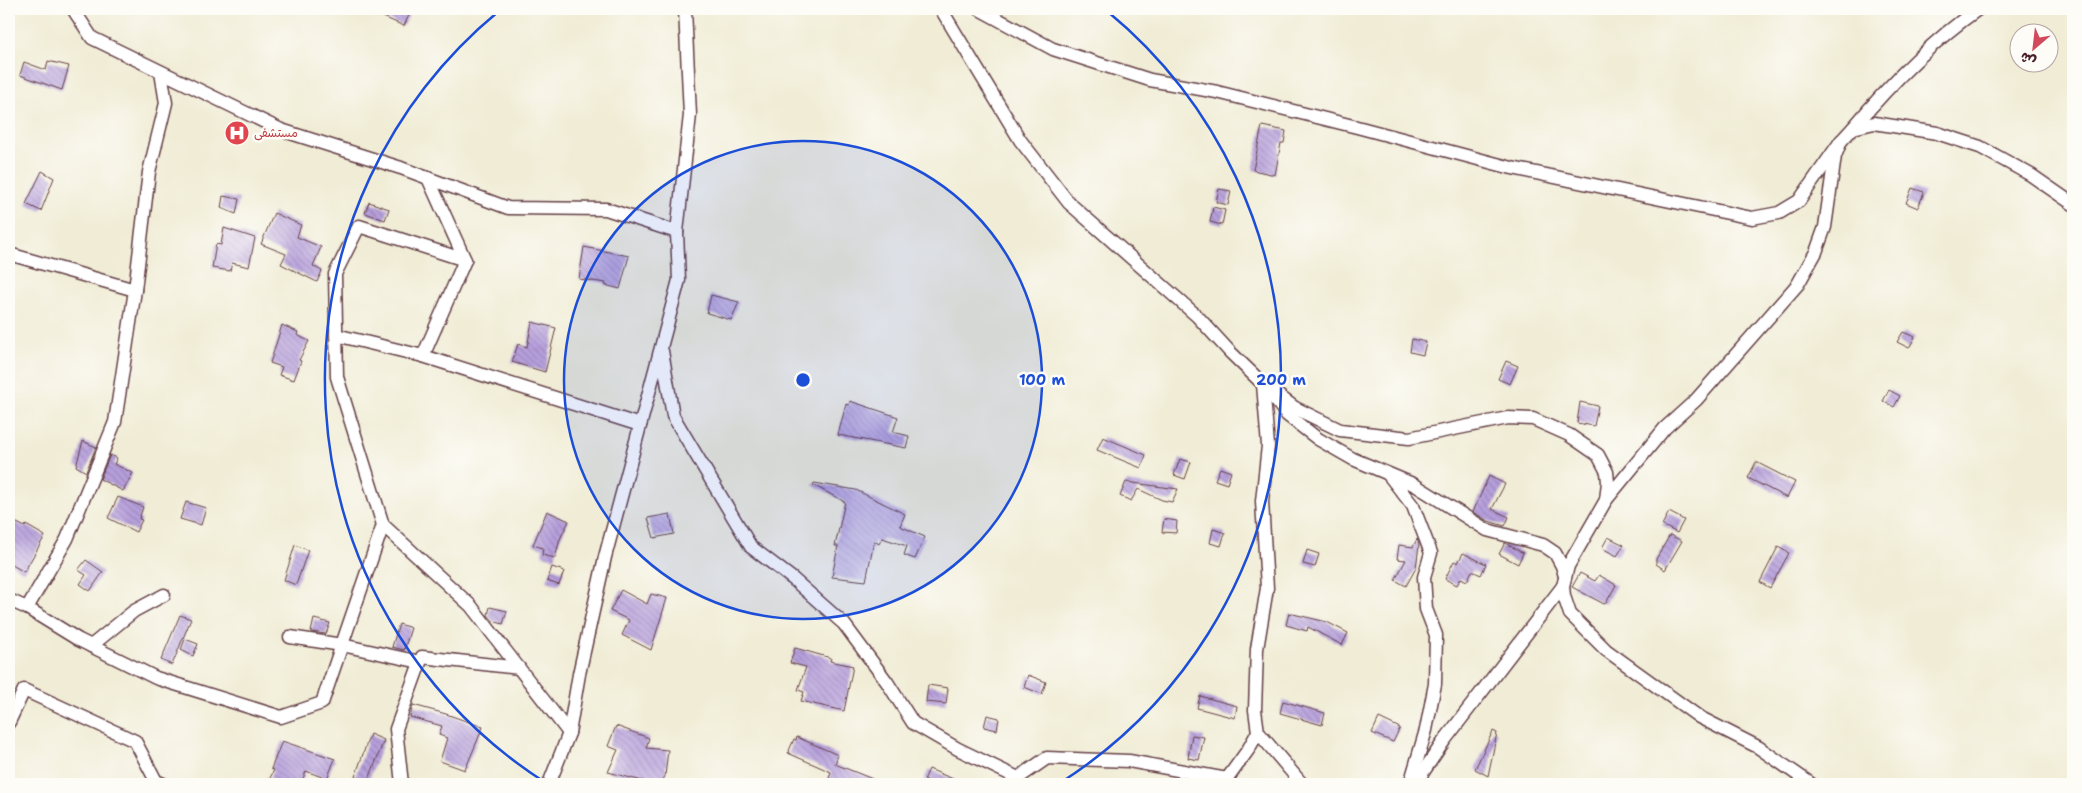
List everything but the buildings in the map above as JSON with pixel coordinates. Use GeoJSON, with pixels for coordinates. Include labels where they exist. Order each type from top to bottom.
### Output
{"type":"FeatureCollection","features":[{"type":"Feature","properties":{"kind":"street"},"geometry":{"type":"LineString","coordinates":[[73,9],[92,38],[281,130],[428,178],[508,208],[606,209],[677,232]]}},
{"type":"Feature","properties":{"kind":"street"},"geometry":{"type":"LineString","coordinates":[[549,784],[569,733],[579,674],[605,557],[679,280],[677,232],[690,115],[685,9]]}},
{"type":"Feature","properties":{"kind":"street"},"geometry":{"type":"LineString","coordinates":[[941,9],[1020,140],[1069,203],[1197,316],[1263,384],[1295,408],[1340,430],[1409,438],[1508,418],[1533,419],[1569,435],[1598,455],[1607,472],[1606,500]]}},
{"type":"Feature","properties":{"kind":"street"},"geometry":{"type":"LineString","coordinates":[[979,9],[1053,49],[1150,80],[1217,92],[1512,168],[1752,218],[1779,213],[1799,201],[1840,141],[1880,96],[1952,27],[1978,9]]}},
{"type":"Feature","properties":{"kind":"street"},"geometry":{"type":"LineString","coordinates":[[27,608],[67,539],[115,422],[135,290],[149,172],[166,103],[161,72]]}},
{"type":"Feature","properties":{"kind":"street"},"geometry":{"type":"LineString","coordinates":[[1853,128],[1874,123],[1898,126],[1937,133],[1980,147],[2031,175],[2073,204]]}},
{"type":"Feature","properties":{"kind":"street"},"geometry":{"type":"LineString","coordinates":[[1415,784],[1564,581],[1568,566],[1606,500],[1665,428],[1696,400],[1798,284],[1816,252],[1825,226],[1835,156],[1840,141]]}},
{"type":"Feature","properties":{"kind":"street"},"geometry":{"type":"LineString","coordinates":[[423,356],[465,260],[428,178]]}},
{"type":"Feature","properties":{"kind":"street"},"geometry":{"type":"LineString","coordinates":[[465,260],[359,226],[335,274],[337,377],[383,525],[471,606],[569,733]]}},
{"type":"Feature","properties":{"kind":"street"},"geometry":{"type":"LineString","coordinates":[[9,254],[135,290]]}},
{"type":"Feature","properties":{"kind":"street"},"geometry":{"type":"LineString","coordinates":[[336,336],[423,356],[640,425]]}},
{"type":"Feature","properties":{"kind":"street"},"geometry":{"type":"LineString","coordinates":[[661,346],[673,416],[751,547],[793,579],[844,624],[887,682],[914,723],[1017,781],[1047,758],[1129,761],[1226,782],[1258,732]]}},
{"type":"Feature","properties":{"kind":"street"},"geometry":{"type":"LineString","coordinates":[[1263,384],[1287,415],[1318,439],[1353,458],[1415,485],[1487,530],[1543,545],[1555,553],[1562,566],[1564,596],[1570,614],[1606,650],[1699,717],[1758,747],[1811,784]]}},
{"type":"Feature","properties":{"kind":"street"},"geometry":{"type":"LineString","coordinates":[[1263,384],[1268,446],[1262,500],[1267,588],[1256,649],[1255,710],[1258,732],[1302,784]]}},
{"type":"Feature","properties":{"kind":"street"},"geometry":{"type":"LineString","coordinates":[[1387,472],[1413,506],[1431,553],[1424,577],[1426,609],[1436,635],[1435,684],[1426,730],[1410,784]]}},
{"type":"Feature","properties":{"kind":"street"},"geometry":{"type":"LineString","coordinates":[[9,600],[27,608],[91,646],[156,678],[281,717],[322,703],[383,525]]}},
{"type":"Feature","properties":{"kind":"street"},"geometry":{"type":"LineString","coordinates":[[91,646],[134,611],[164,595]]}},
{"type":"Feature","properties":{"kind":"street"},"geometry":{"type":"LineString","coordinates":[[290,637],[342,645],[420,662]]}},
{"type":"Feature","properties":{"kind":"street"},"geometry":{"type":"LineString","coordinates":[[402,784],[396,729],[422,657],[519,668]]}},
{"type":"Feature","properties":{"kind":"street"},"geometry":{"type":"LineString","coordinates":[[9,722],[24,690],[135,741],[156,781],[163,784]]}},
{"type":"Feature","properties":{"kind":"place","name":"مستشفى"},"geometry":{"type":"Point","coordinates":[237,133]}}]}
